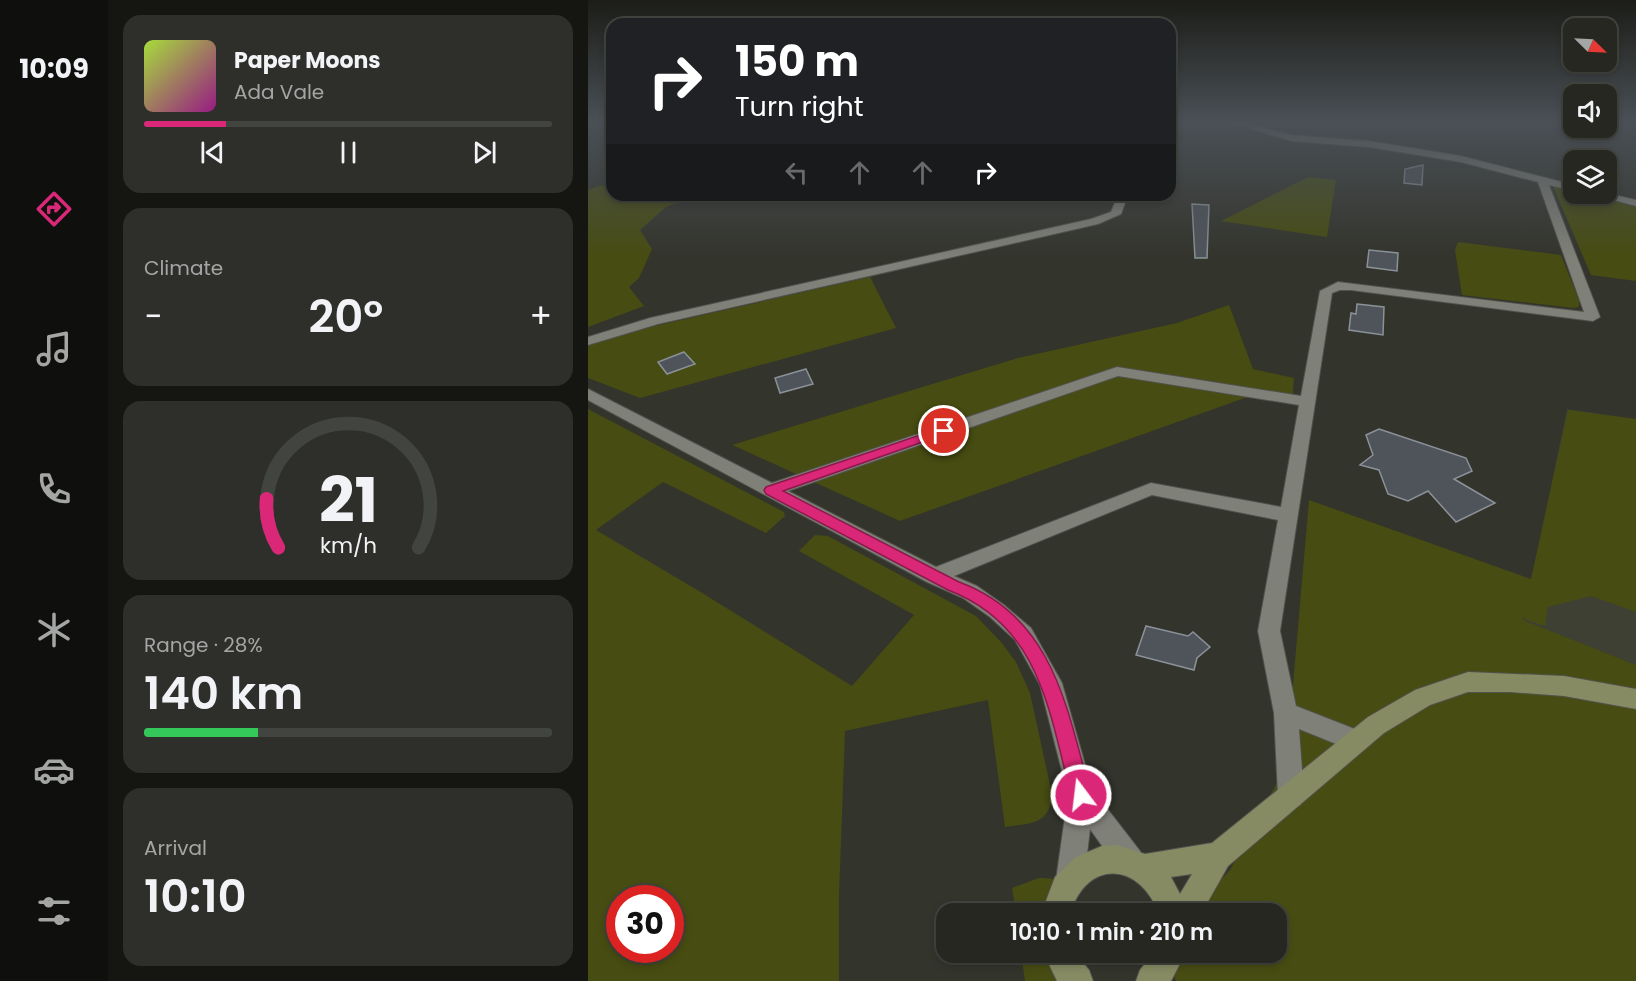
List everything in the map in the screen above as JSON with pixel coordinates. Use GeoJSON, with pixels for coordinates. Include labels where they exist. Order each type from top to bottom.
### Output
{"type":"FeatureCollection","features":[{"type":"Feature","properties":{"kind":"street"},"geometry":{"type":"LineString","coordinates":[[1489,167],[1563,185]]}},
{"type":"Feature","properties":{"kind":"street"},"geometry":{"type":"LineString","coordinates":[[1291,796],[1286,713],[1269,631],[1326,291],[1338,286],[1351,286],[1593,317],[1542,180]]}},
{"type":"Feature","properties":{"kind":"street"},"geometry":{"type":"LineString","coordinates":[[1617,199],[1636,203]]}},
{"type":"Feature","properties":{"kind":"street"},"geometry":{"type":"LineString","coordinates":[[588,340],[655,321],[1094,222],[1116,214],[1121,201]]}},
{"type":"Feature","properties":{"kind":"street"},"geometry":{"type":"LineString","coordinates":[[771,490],[1117,371],[1307,402]]}},
{"type":"Feature","properties":{"kind":"street"},"geometry":{"type":"LineString","coordinates":[[588,394],[934,576],[970,592],[1023,634],[1051,683],[1081,795],[1070,880]]}},
{"type":"Feature","properties":{"kind":"street"},"geometry":{"type":"LineString","coordinates":[[934,576],[1151,489],[1288,515]]}},
{"type":"Feature","properties":{"kind":"street"},"geometry":{"type":"LineString","coordinates":[[1191,903],[1218,856],[1376,724],[1423,697],[1468,682],[1564,686],[1636,699]]}},
{"type":"Feature","properties":{"kind":"street"},"geometry":{"type":"LineString","coordinates":[[1286,713],[1356,741]]}},
{"type":"Feature","properties":{"kind":"street"},"geometry":{"type":"LineString","coordinates":[[1081,795],[1138,865],[1158,880],[1171,903]]}},
{"type":"Feature","properties":{"kind":"street"},"geometry":{"type":"LineString","coordinates":[[1058,903],[1070,880],[1097,861],[1114,858],[1138,865],[1218,856]]}},
{"type":"Feature","properties":{"kind":"street"},"geometry":{"type":"LineString","coordinates":[[1064,963],[1078,981]]}},
{"type":"Feature","properties":{"kind":"street"},"geometry":{"type":"LineString","coordinates":[[1151,981],[1165,963]]}},
{"type":"Feature","properties":{"kind":"shaded area"},"geometry":{"type":"Polygon","coordinates":[[[1567,409],[1636,419],[1636,665],[1523,621],[1567,409]]]}},
{"type":"Feature","properties":{"kind":"green space"},"geometry":{"type":"Polygon","coordinates":[[[1308,177],[1336,180],[1327,237],[1221,221],[1308,177]]]}},
{"type":"Feature","properties":{"kind":"green space"},"geometry":{"type":"Polygon","coordinates":[[[1552,184],[1563,187],[1563,204],[1617,204],[1617,202],[1636,207],[1636,281],[1591,275],[1552,184]]]}},
{"type":"Feature","properties":{"kind":"green space"},"geometry":{"type":"Polygon","coordinates":[[[602,185],[606,187],[606,201],[682,201],[666,207],[640,230],[652,249],[639,278],[629,287],[644,306],[588,327],[588,190],[602,185]]]}},
{"type":"Feature","properties":{"kind":"green space"},"geometry":{"type":"Polygon","coordinates":[[[1458,242],[1561,255],[1579,300],[1579,307],[1462,295],[1455,250],[1458,242]]]}},
{"type":"Feature","properties":{"kind":"green space"},"geometry":{"type":"Polygon","coordinates":[[[870,277],[896,328],[640,398],[588,378],[588,344],[655,326],[870,277]]]}},
{"type":"Feature","properties":{"kind":"green space"},"geometry":{"type":"Polygon","coordinates":[[[1229,305],[1253,369],[1294,378],[1292,402],[1253,395],[900,521],[732,445],[1018,358],[1177,323],[1229,305]]]}},
{"type":"Feature","properties":{"kind":"green space"},"geometry":{"type":"Polygon","coordinates":[[[588,409],[784,512],[785,516],[766,533],[663,482],[596,530],[852,686],[914,615],[799,551],[815,535],[828,536],[976,616],[1001,642],[1016,662],[1030,693],[1052,794],[1047,812],[1043,817],[1031,823],[1005,827],[988,700],[845,731],[839,897],[839,981],[588,981],[588,409]]]}},
{"type":"Feature","properties":{"kind":"green space"},"geometry":{"type":"Polygon","coordinates":[[[1568,410],[1636,419],[1636,612],[1591,596],[1548,607],[1545,626],[1524,619],[1525,614],[1523,620],[1636,665],[1636,981],[1176,981],[1170,963],[1287,963],[1287,903],[1199,903],[1230,870],[1286,766],[1309,500],[1531,579],[1568,410]]]}},
{"type":"Feature","properties":{"kind":"green space"},"geometry":{"type":"Polygon","coordinates":[[[1039,878],[1048,878],[1061,883],[1070,903],[1014,903],[1012,888],[1039,878]]]}},
{"type":"Feature","properties":{"kind":"green space"},"geometry":{"type":"Polygon","coordinates":[[[1022,963],[1081,963],[1084,981],[1025,981],[1022,963]]]}},
{"type":"Feature","properties":{"kind":"building"},"geometry":{"type":"Polygon","coordinates":[[[1423,167],[1422,185],[1404,183],[1405,169],[1423,167]]]}},
{"type":"Feature","properties":{"kind":"building"},"geometry":{"type":"Polygon","coordinates":[[[1192,204],[1209,205],[1207,258],[1195,258],[1192,204]]]}},
{"type":"Feature","properties":{"kind":"building"},"geometry":{"type":"Polygon","coordinates":[[[1369,250],[1398,253],[1397,271],[1367,267],[1369,250]]]}},
{"type":"Feature","properties":{"kind":"building"},"geometry":{"type":"Polygon","coordinates":[[[1357,304],[1384,307],[1383,335],[1349,330],[1351,313],[1356,314],[1357,304]]]}},
{"type":"Feature","properties":{"kind":"building"},"geometry":{"type":"Polygon","coordinates":[[[684,352],[695,364],[667,374],[658,362],[684,352]]]}},
{"type":"Feature","properties":{"kind":"building"},"geometry":{"type":"Polygon","coordinates":[[[806,369],[813,384],[780,393],[775,378],[806,369]]]}},
{"type":"Feature","properties":{"kind":"building"},"geometry":{"type":"Polygon","coordinates":[[[1379,429],[1466,458],[1472,471],[1454,479],[1495,503],[1456,522],[1428,491],[1408,501],[1388,494],[1379,470],[1360,465],[1373,455],[1366,435],[1379,429]]]}},
{"type":"Feature","properties":{"kind":"building"},"geometry":{"type":"Polygon","coordinates":[[[1146,626],[1188,636],[1193,632],[1210,647],[1197,658],[1194,670],[1136,655],[1146,626]]]}},
{"type":"Feature","properties":{"kind":"route"},"geometry":{"type":"LineString","coordinates":[[944,431],[771,490],[954,586],[970,592],[1023,634],[1051,683],[1081,795]]}}]}
